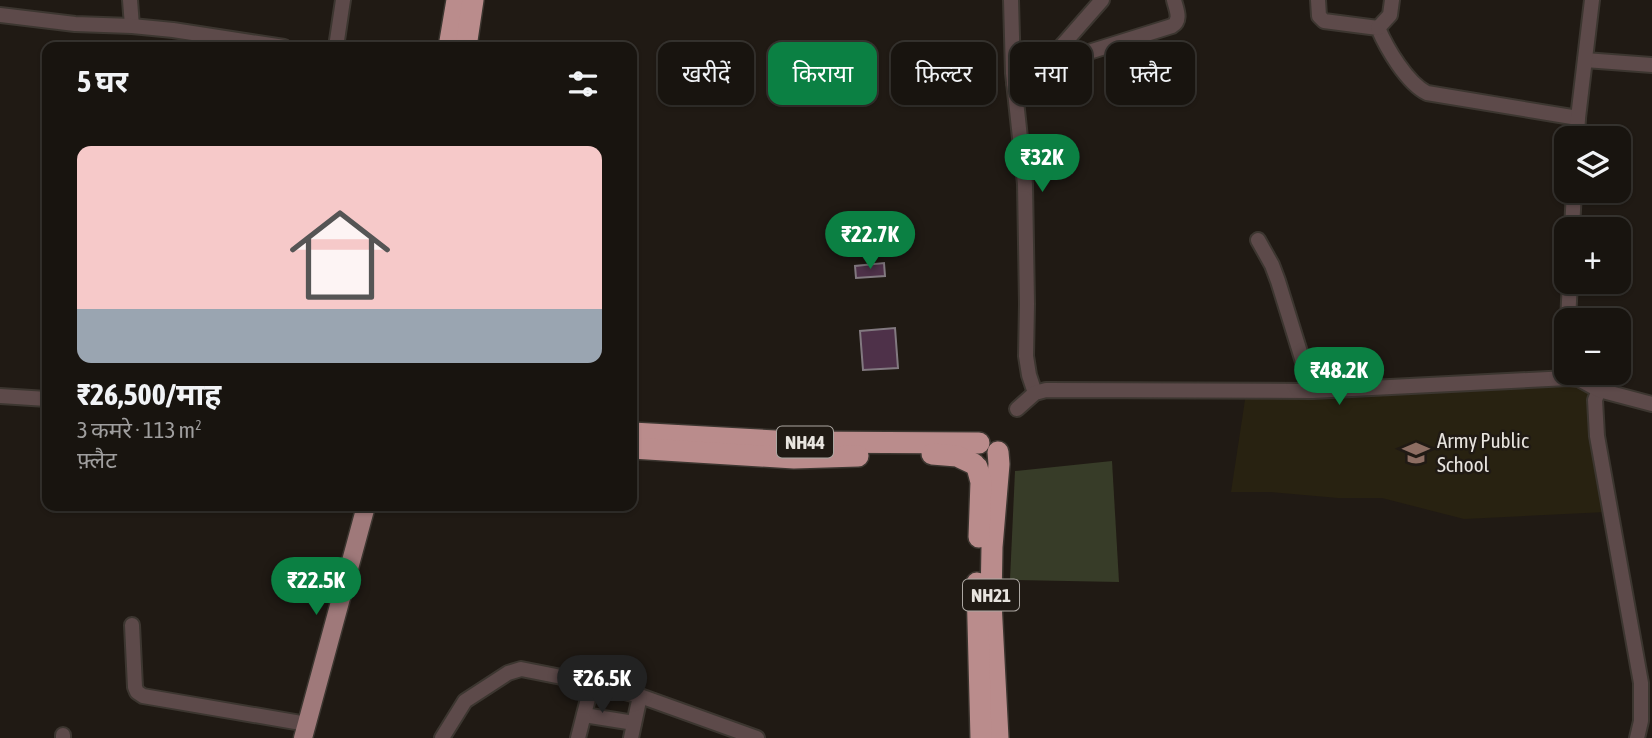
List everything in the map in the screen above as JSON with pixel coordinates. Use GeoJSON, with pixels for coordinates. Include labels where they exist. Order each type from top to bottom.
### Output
{"type":"FeatureCollection","features":[{"type":"Feature","properties":{"kind":"highway"},"geometry":{"type":"LineString","coordinates":[[450,42],[457,0]]}},
{"type":"Feature","properties":{"kind":"highway"},"geometry":{"type":"LineString","coordinates":[[467,42],[473,0]]}},
{"type":"Feature","properties":{"kind":"highway","name":"NH44"},"geometry":{"type":"LineString","coordinates":[[637,433],[794,442],[988,447]]}},
{"type":"Feature","properties":{"kind":"highway"},"geometry":{"type":"LineString","coordinates":[[975,466],[971,457],[973,449],[988,447]]}},
{"type":"Feature","properties":{"kind":"highway","name":"NH21"},"geometry":{"type":"LineString","coordinates":[[988,447],[999,464],[992,547],[991,602],[998,738]]}},
{"type":"Feature","properties":{"kind":"highway"},"geometry":{"type":"LineString","coordinates":[[637,448],[794,458],[934,454],[957,456],[975,466]]}},
{"type":"Feature","properties":{"kind":"highway","name":"NH21"},"geometry":{"type":"LineString","coordinates":[[975,466],[981,482],[977,600],[981,738]]}},
{"type":"Feature","properties":{"kind":"main road"},"geometry":{"type":"LineString","coordinates":[[305,731],[365,511]]}},
{"type":"Feature","properties":{"kind":"street"},"geometry":{"type":"LineString","coordinates":[[130,0],[132,26]]}},
{"type":"Feature","properties":{"kind":"street"},"geometry":{"type":"LineString","coordinates":[[337,42],[343,0]]}},
{"type":"Feature","properties":{"kind":"street"},"geometry":{"type":"LineString","coordinates":[[1011,0],[1013,42]]}},
{"type":"Feature","properties":{"kind":"street"},"geometry":{"type":"LineString","coordinates":[[1065,42],[1102,0]]}},
{"type":"Feature","properties":{"kind":"street"},"geometry":{"type":"LineString","coordinates":[[1092,51],[1176,24],[1178,19],[1174,0]]}},
{"type":"Feature","properties":{"kind":"street"},"geometry":{"type":"LineString","coordinates":[[1318,0],[1319,16],[1324,21],[1378,29]]}},
{"type":"Feature","properties":{"kind":"street"},"geometry":{"type":"LineString","coordinates":[[1378,29],[1390,15],[1392,0]]}},
{"type":"Feature","properties":{"kind":"street"},"geometry":{"type":"LineString","coordinates":[[1578,126],[1592,0]]}},
{"type":"Feature","properties":{"kind":"street"},"geometry":{"type":"LineString","coordinates":[[0,15],[75,24],[173,30],[251,42]]}},
{"type":"Feature","properties":{"kind":"street"},"geometry":{"type":"LineString","coordinates":[[1378,29],[1392,58],[1419,89],[1427,93],[1578,118]]}},
{"type":"Feature","properties":{"kind":"street"},"geometry":{"type":"LineString","coordinates":[[1585,60],[1652,65]]}},
{"type":"Feature","properties":{"kind":"street"},"geometry":{"type":"LineString","coordinates":[[1016,105],[1025,184],[1026,356],[1035,393]]}},
{"type":"Feature","properties":{"kind":"street"},"geometry":{"type":"LineString","coordinates":[[1258,240],[1278,281],[1312,391]]}},
{"type":"Feature","properties":{"kind":"street"},"geometry":{"type":"LineString","coordinates":[[1017,409],[1035,393],[1046,390],[1312,391],[1554,376]]}},
{"type":"Feature","properties":{"kind":"street"},"geometry":{"type":"LineString","coordinates":[[1590,385],[1599,390],[1652,404]]}},
{"type":"Feature","properties":{"kind":"street"},"geometry":{"type":"LineString","coordinates":[[1599,390],[1595,400],[1597,436],[1647,697],[1637,738]]}},
{"type":"Feature","properties":{"kind":"street"},"geometry":{"type":"LineString","coordinates":[[0,396],[42,399]]}},
{"type":"Feature","properties":{"kind":"street"},"geometry":{"type":"LineString","coordinates":[[132,625],[135,687],[143,696],[305,731]]}},
{"type":"Feature","properties":{"kind":"street"},"geometry":{"type":"LineString","coordinates":[[442,738],[465,701],[515,670],[532,670],[640,696],[757,738]]}},
{"type":"Feature","properties":{"kind":"street"},"geometry":{"type":"LineString","coordinates":[[578,738],[592,683]]}},
{"type":"Feature","properties":{"kind":"street"},"geometry":{"type":"LineString","coordinates":[[584,715],[632,731],[640,696]]}},
{"type":"Feature","properties":{"kind":"shaded area","name":"Army Public School"},"geometry":{"type":"Polygon","coordinates":[[[1554,382],[1554,385],[1584,385],[1589,389],[1593,406],[1606,512],[1464,519],[1382,498],[1231,492],[1245,400],[1249,394],[1554,382]]]}},
{"type":"Feature","properties":{"kind":"green space"},"geometry":{"type":"Polygon","coordinates":[[[1112,461],[1119,582],[1010,580],[1015,471],[1112,461]]]}},
{"type":"Feature","properties":{"kind":"building"},"geometry":{"type":"Polygon","coordinates":[[[884,263],[885,276],[856,278],[855,266],[884,263]]]}},
{"type":"Feature","properties":{"kind":"building"},"geometry":{"type":"Polygon","coordinates":[[[895,328],[898,368],[863,370],[860,331],[895,328]]]}},
{"type":"Feature","properties":{"kind":"place","name":"Army Public School"},"geometry":{"type":"Point","coordinates":[1416,453]}}]}
